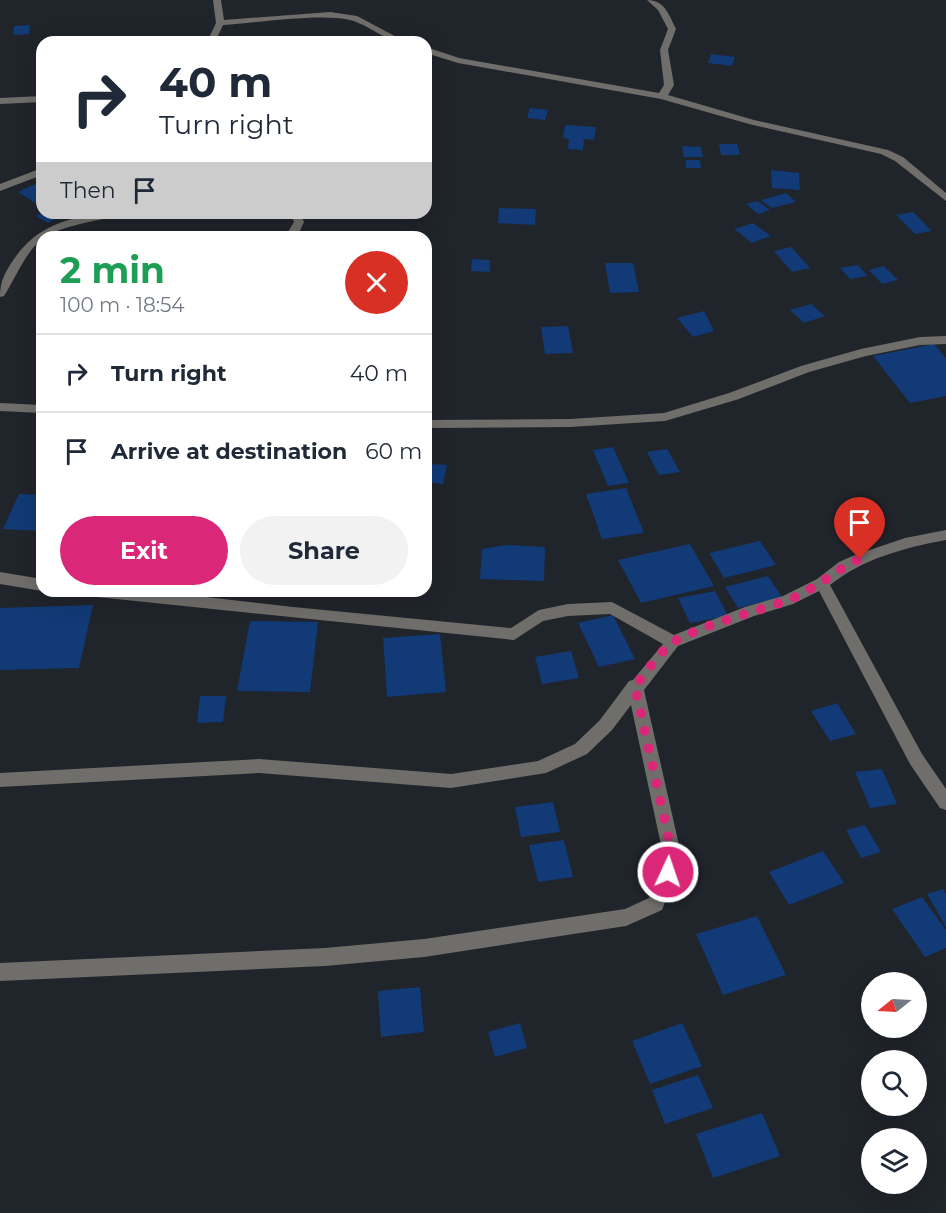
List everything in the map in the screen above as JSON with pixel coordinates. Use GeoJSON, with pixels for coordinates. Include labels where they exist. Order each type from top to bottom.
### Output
{"type":"FeatureCollection","features":[{"type":"Feature","properties":{"kind":"street"},"geometry":{"type":"LineString","coordinates":[[214,36],[220,22],[217,0]]}},
{"type":"Feature","properties":{"kind":"street"},"geometry":{"type":"LineString","coordinates":[[651,0],[662,9],[672,29],[664,50],[669,85],[662,96]]}},
{"type":"Feature","properties":{"kind":"street"},"geometry":{"type":"LineString","coordinates":[[220,22],[330,15],[354,18],[390,36]]}},
{"type":"Feature","properties":{"kind":"street"},"geometry":{"type":"LineString","coordinates":[[432,52],[458,60],[662,96],[752,123],[884,153],[899,159],[946,198]]}},
{"type":"Feature","properties":{"kind":"street"},"geometry":{"type":"LineString","coordinates":[[0,101],[36,99]]}},
{"type":"Feature","properties":{"kind":"street"},"geometry":{"type":"LineString","coordinates":[[0,188],[36,173]]}},
{"type":"Feature","properties":{"kind":"street"},"geometry":{"type":"LineString","coordinates":[[53,231],[83,219]]}},
{"type":"Feature","properties":{"kind":"street"},"geometry":{"type":"LineString","coordinates":[[0,294],[9,273],[36,239]]}},
{"type":"Feature","properties":{"kind":"street"},"geometry":{"type":"LineString","coordinates":[[432,424],[570,423],[665,417],[734,396],[805,369],[865,352],[920,341],[946,340]]}},
{"type":"Feature","properties":{"kind":"street"},"geometry":{"type":"LineString","coordinates":[[0,407],[36,409]]}},
{"type":"Feature","properties":{"kind":"street"},"geometry":{"type":"LineString","coordinates":[[0,780],[259,766],[451,781],[540,768],[581,749],[606,725],[635,686],[673,642],[750,611],[788,600],[822,583],[844,566],[860,559],[905,543],[946,535]]}},
{"type":"Feature","properties":{"kind":"street"},"geometry":{"type":"LineString","coordinates":[[0,578],[36,584]]}},
{"type":"Feature","properties":{"kind":"street"},"geometry":{"type":"LineString","coordinates":[[822,583],[916,759],[946,803]]}},
{"type":"Feature","properties":{"kind":"street"},"geometry":{"type":"LineString","coordinates":[[157,597],[293,613],[514,634],[539,616],[568,610],[612,608],[673,642]]}},
{"type":"Feature","properties":{"kind":"street"},"geometry":{"type":"LineString","coordinates":[[0,972],[325,957],[424,948],[626,917],[642,912],[656,904],[668,872],[670,845],[635,686]]}},
{"type":"Feature","properties":{"kind":"building"},"geometry":{"type":"Polygon","coordinates":[[[30,25],[29,34],[13,35],[14,26],[30,25]]]}},
{"type":"Feature","properties":{"kind":"building"},"geometry":{"type":"Polygon","coordinates":[[[711,54],[735,57],[732,66],[708,63],[711,54]]]}},
{"type":"Feature","properties":{"kind":"building"},"geometry":{"type":"Polygon","coordinates":[[[530,108],[548,110],[545,120],[527,118],[530,108]]]}},
{"type":"Feature","properties":{"kind":"building"},"geometry":{"type":"Polygon","coordinates":[[[565,125],[596,127],[594,140],[584,139],[583,150],[568,149],[569,139],[563,138],[565,125]]]}},
{"type":"Feature","properties":{"kind":"building"},"geometry":{"type":"Polygon","coordinates":[[[719,144],[737,144],[740,155],[721,155],[719,144]]]}},
{"type":"Feature","properties":{"kind":"building"},"geometry":{"type":"Polygon","coordinates":[[[682,146],[701,147],[703,157],[684,157],[682,146]]]}},
{"type":"Feature","properties":{"kind":"building"},"geometry":{"type":"Polygon","coordinates":[[[686,160],[700,160],[701,168],[686,168],[686,160]]]}},
{"type":"Feature","properties":{"kind":"building"},"geometry":{"type":"Polygon","coordinates":[[[771,170],[799,173],[800,190],[772,188],[771,170]]]}},
{"type":"Feature","properties":{"kind":"building"},"geometry":{"type":"Polygon","coordinates":[[[36,184],[36,203],[18,192],[36,184]]]}},
{"type":"Feature","properties":{"kind":"building"},"geometry":{"type":"Polygon","coordinates":[[[786,193],[796,202],[772,208],[761,200],[786,193]]]}},
{"type":"Feature","properties":{"kind":"building"},"geometry":{"type":"Polygon","coordinates":[[[758,201],[770,210],[758,214],[746,204],[758,201]]]}},
{"type":"Feature","properties":{"kind":"building"},"geometry":{"type":"Polygon","coordinates":[[[499,208],[536,209],[535,225],[498,223],[499,208]]]}},
{"type":"Feature","properties":{"kind":"building"},"geometry":{"type":"Polygon","coordinates":[[[913,212],[931,231],[915,234],[896,215],[913,212]]]}},
{"type":"Feature","properties":{"kind":"building"},"geometry":{"type":"Polygon","coordinates":[[[41,219],[56,219],[48,223],[41,219]]]}},
{"type":"Feature","properties":{"kind":"building"},"geometry":{"type":"Polygon","coordinates":[[[753,223],[771,236],[752,243],[734,229],[753,223]]]}},
{"type":"Feature","properties":{"kind":"building"},"geometry":{"type":"Polygon","coordinates":[[[791,247],[810,268],[792,272],[774,251],[791,247]]]}},
{"type":"Feature","properties":{"kind":"building"},"geometry":{"type":"Polygon","coordinates":[[[472,259],[490,260],[490,272],[471,271],[472,259]]]}},
{"type":"Feature","properties":{"kind":"building"},"geometry":{"type":"Polygon","coordinates":[[[605,263],[633,263],[639,292],[610,293],[605,263]]]}},
{"type":"Feature","properties":{"kind":"building"},"geometry":{"type":"Polygon","coordinates":[[[858,265],[868,276],[850,279],[840,268],[858,265]]]}},
{"type":"Feature","properties":{"kind":"building"},"geometry":{"type":"Polygon","coordinates":[[[884,266],[898,280],[882,284],[869,270],[884,266]]]}},
{"type":"Feature","properties":{"kind":"building"},"geometry":{"type":"Polygon","coordinates":[[[811,304],[825,316],[804,323],[790,310],[811,304]]]}},
{"type":"Feature","properties":{"kind":"building"},"geometry":{"type":"Polygon","coordinates":[[[704,311],[714,331],[693,337],[677,318],[704,311]]]}},
{"type":"Feature","properties":{"kind":"building"},"geometry":{"type":"Polygon","coordinates":[[[568,326],[573,353],[545,354],[541,327],[568,326]]]}},
{"type":"Feature","properties":{"kind":"building"},"geometry":{"type":"Polygon","coordinates":[[[934,344],[946,358],[946,396],[910,403],[873,356],[934,344]]]}},
{"type":"Feature","properties":{"kind":"building"},"geometry":{"type":"Polygon","coordinates":[[[613,447],[629,483],[608,486],[593,450],[613,447]]]}},
{"type":"Feature","properties":{"kind":"building"},"geometry":{"type":"Polygon","coordinates":[[[667,449],[680,472],[659,475],[647,452],[667,449]]]}},
{"type":"Feature","properties":{"kind":"building"},"geometry":{"type":"Polygon","coordinates":[[[432,464],[447,465],[443,484],[432,483],[432,464]]]}},
{"type":"Feature","properties":{"kind":"building"},"geometry":{"type":"Polygon","coordinates":[[[626,488],[644,533],[602,539],[586,494],[626,488]]]}},
{"type":"Feature","properties":{"kind":"building"},"geometry":{"type":"Polygon","coordinates":[[[19,494],[36,495],[36,531],[3,529],[19,494]]]}},
{"type":"Feature","properties":{"kind":"building"},"geometry":{"type":"Polygon","coordinates":[[[760,541],[776,565],[724,578],[709,553],[760,541]]]}},
{"type":"Feature","properties":{"kind":"building"},"geometry":{"type":"Polygon","coordinates":[[[690,544],[714,586],[641,603],[618,560],[690,544]]]}},
{"type":"Feature","properties":{"kind":"building"},"geometry":{"type":"Polygon","coordinates":[[[506,545],[545,547],[544,581],[480,579],[482,549],[506,545]]]}},
{"type":"Feature","properties":{"kind":"building"},"geometry":{"type":"Polygon","coordinates":[[[768,576],[782,597],[738,608],[725,587],[768,576]]]}},
{"type":"Feature","properties":{"kind":"building"},"geometry":{"type":"Polygon","coordinates":[[[715,591],[728,616],[690,623],[678,598],[715,591]]]}},
{"type":"Feature","properties":{"kind":"building"},"geometry":{"type":"Polygon","coordinates":[[[93,605],[79,668],[0,670],[0,608],[93,605]]]}},
{"type":"Feature","properties":{"kind":"building"},"geometry":{"type":"Polygon","coordinates":[[[613,615],[635,659],[599,667],[578,623],[613,615]]]}},
{"type":"Feature","properties":{"kind":"building"},"geometry":{"type":"Polygon","coordinates":[[[250,621],[318,622],[310,692],[237,691],[250,621]]]}},
{"type":"Feature","properties":{"kind":"building"},"geometry":{"type":"Polygon","coordinates":[[[440,634],[446,692],[387,697],[383,638],[440,634]]]}},
{"type":"Feature","properties":{"kind":"building"},"geometry":{"type":"Polygon","coordinates":[[[571,651],[579,678],[542,684],[535,657],[571,651]]]}},
{"type":"Feature","properties":{"kind":"building"},"geometry":{"type":"Polygon","coordinates":[[[200,696],[226,696],[223,722],[197,723],[200,696]]]}},
{"type":"Feature","properties":{"kind":"building"},"geometry":{"type":"Polygon","coordinates":[[[837,703],[856,734],[830,741],[811,711],[837,703]]]}},
{"type":"Feature","properties":{"kind":"building"},"geometry":{"type":"Polygon","coordinates":[[[882,769],[897,804],[870,808],[855,772],[882,769]]]}},
{"type":"Feature","properties":{"kind":"building"},"geometry":{"type":"Polygon","coordinates":[[[553,802],[560,832],[521,837],[515,807],[553,802]]]}},
{"type":"Feature","properties":{"kind":"building"},"geometry":{"type":"Polygon","coordinates":[[[865,825],[881,852],[861,858],[846,830],[865,825]]]}},
{"type":"Feature","properties":{"kind":"building"},"geometry":{"type":"Polygon","coordinates":[[[564,840],[573,877],[538,882],[529,845],[564,840]]]}},
{"type":"Feature","properties":{"kind":"building"},"geometry":{"type":"Polygon","coordinates":[[[823,851],[844,883],[789,905],[769,872],[823,851]]]}},
{"type":"Feature","properties":{"kind":"building"},"geometry":{"type":"Polygon","coordinates":[[[943,889],[946,894],[946,927],[927,894],[943,889]]]}},
{"type":"Feature","properties":{"kind":"building"},"geometry":{"type":"Polygon","coordinates":[[[922,897],[946,930],[946,948],[925,957],[892,909],[922,897]]]}},
{"type":"Feature","properties":{"kind":"building"},"geometry":{"type":"Polygon","coordinates":[[[757,916],[786,975],[723,995],[696,934],[757,916]]]}},
{"type":"Feature","properties":{"kind":"building"},"geometry":{"type":"Polygon","coordinates":[[[420,987],[424,1032],[381,1037],[378,991],[420,987]]]}},
{"type":"Feature","properties":{"kind":"building"},"geometry":{"type":"Polygon","coordinates":[[[520,1023],[527,1048],[495,1057],[488,1032],[520,1023]]]}},
{"type":"Feature","properties":{"kind":"building"},"geometry":{"type":"Polygon","coordinates":[[[682,1023],[702,1066],[650,1084],[632,1041],[682,1023]]]}},
{"type":"Feature","properties":{"kind":"building"},"geometry":{"type":"Polygon","coordinates":[[[698,1075],[713,1108],[665,1124],[652,1090],[698,1075]]]}},
{"type":"Feature","properties":{"kind":"building"},"geometry":{"type":"Polygon","coordinates":[[[762,1113],[780,1156],[713,1178],[696,1134],[762,1113]]]}},
{"type":"Feature","properties":{"kind":"route"},"geometry":{"type":"LineString","coordinates":[[668,872],[670,845],[635,686],[673,642],[750,611],[788,600],[822,583],[844,566],[860,559]]}}]}
